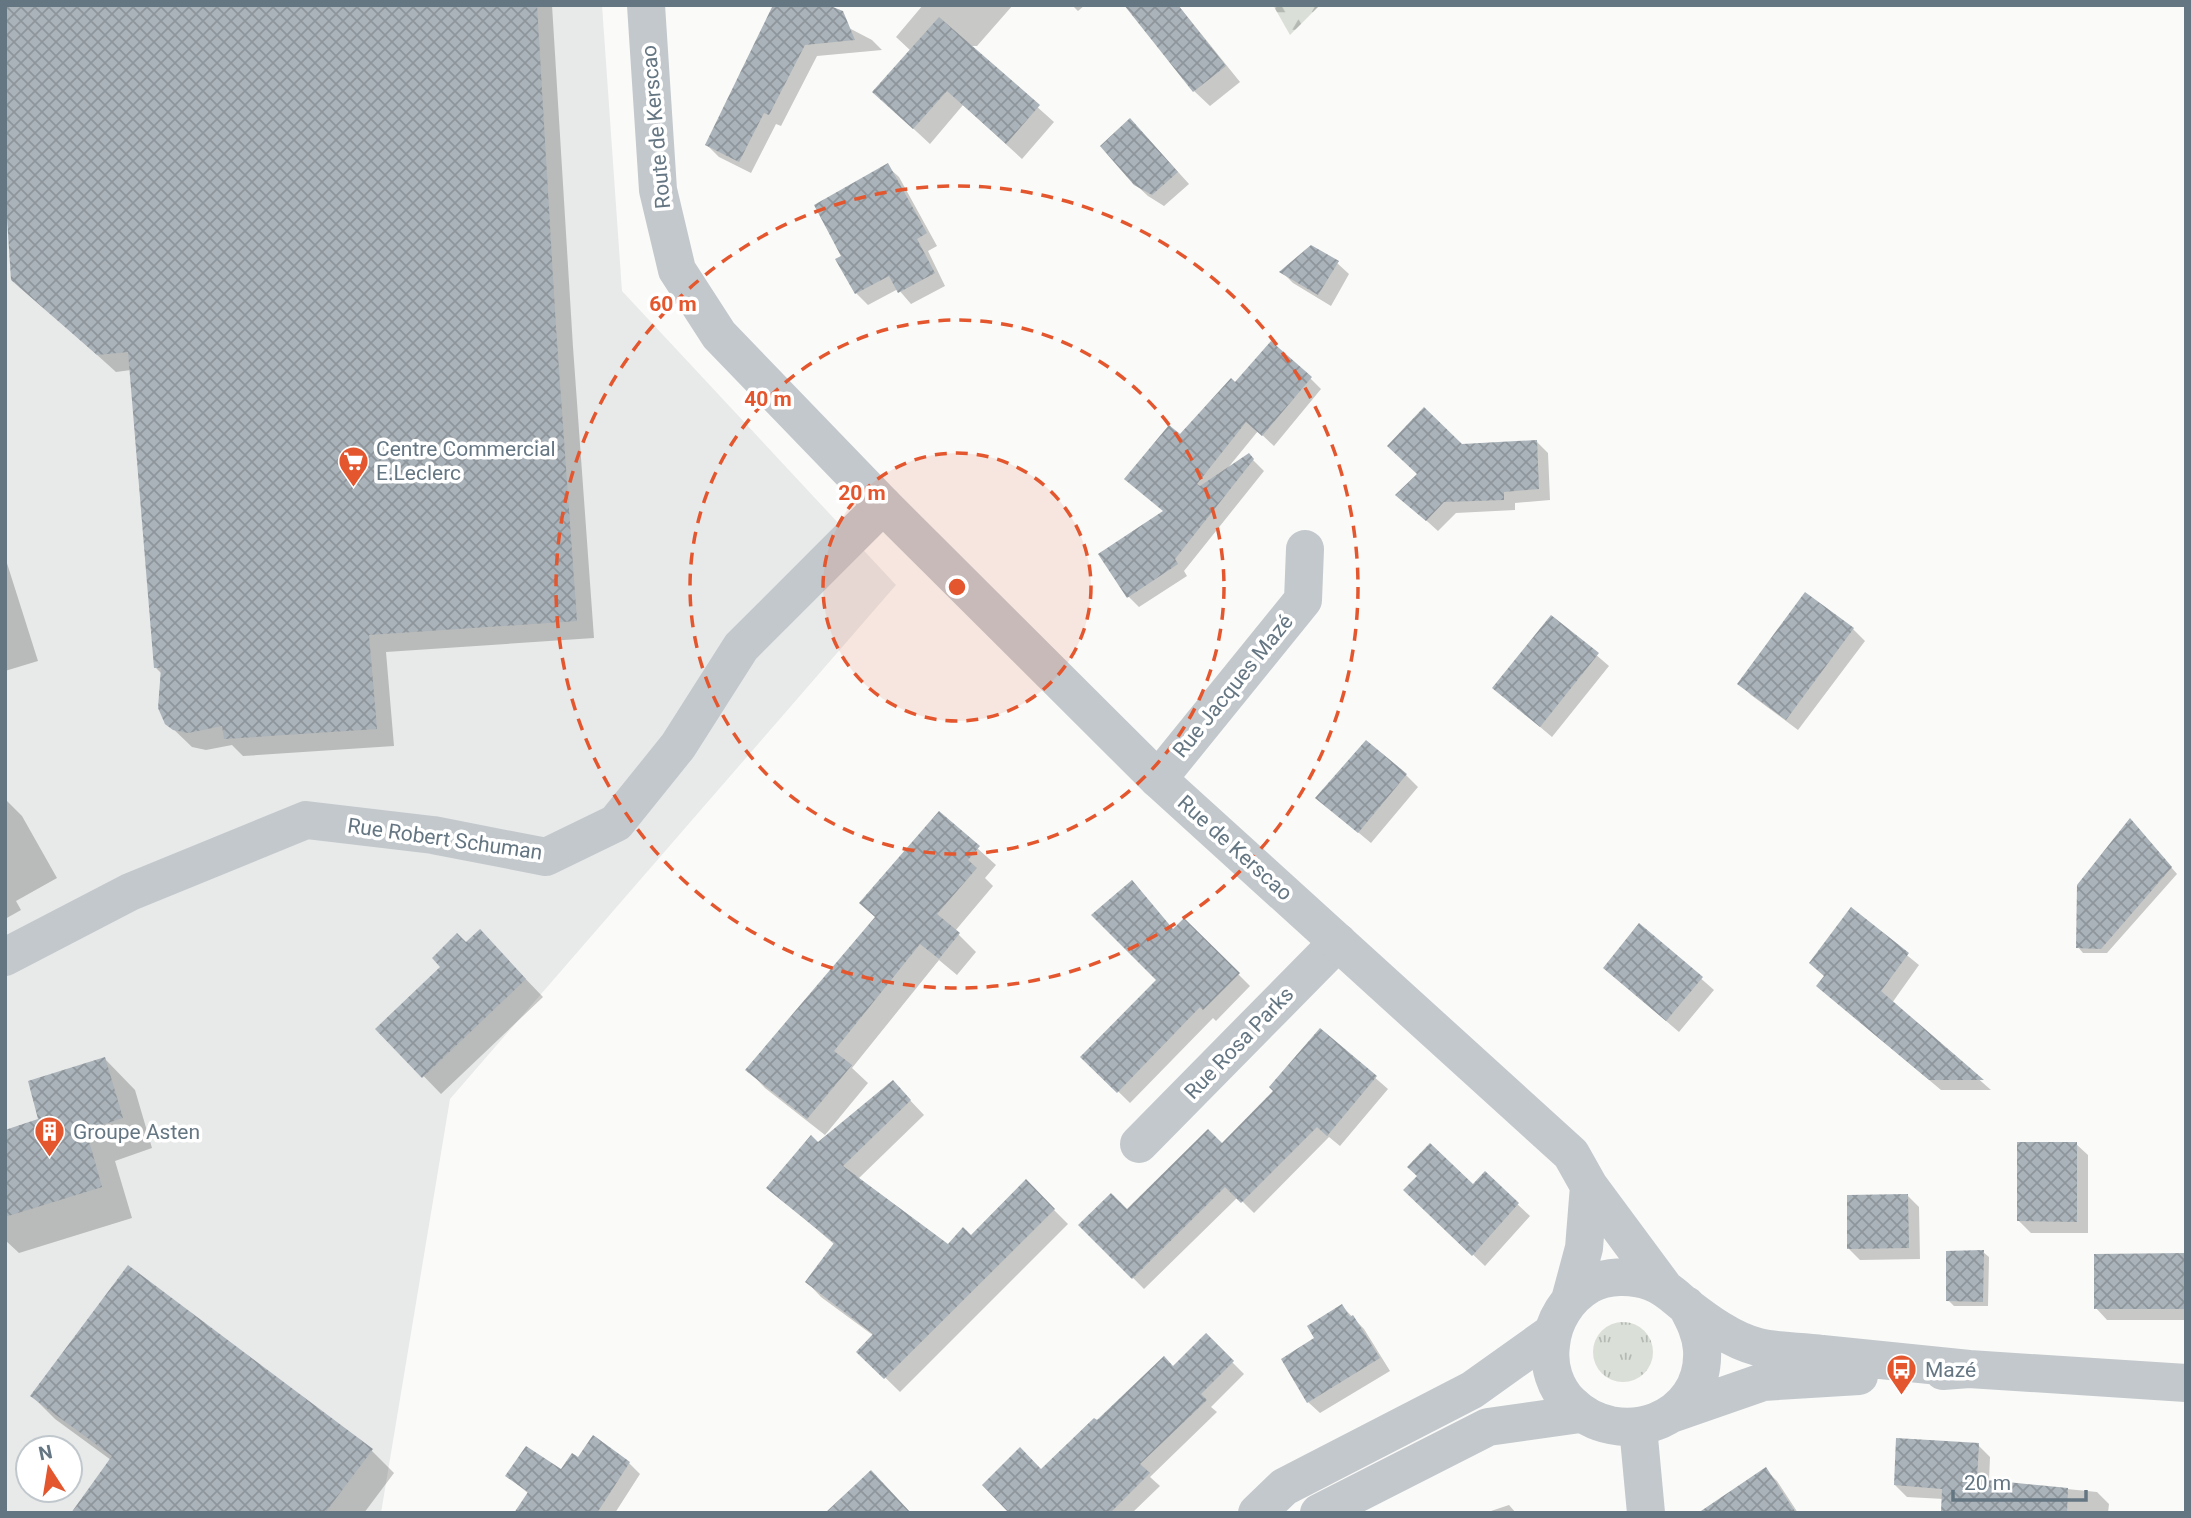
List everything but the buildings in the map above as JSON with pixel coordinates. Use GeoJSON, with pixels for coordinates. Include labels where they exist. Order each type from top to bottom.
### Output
{"type":"FeatureCollection","features":[{"type":"Feature","properties":{"kind":"street","name":"Route de Kerscao"},"geometry":{"type":"LineString","coordinates":[[646,5],[658,190],[677,270],[719,335],[883,505]]}},
{"type":"Feature","properties":{"kind":"street","name":"Rue de Kerscao"},"geometry":{"type":"LineString","coordinates":[[883,505],[1158,779],[1571,1154],[1589,1186],[1674,1296]]}},
{"type":"Feature","properties":{"kind":"street","name":"Rue Robert Schuman"},"geometry":{"type":"LineString","coordinates":[[5,957],[130,892],[306,820],[433,835],[546,858],[616,823],[678,746],[741,647],[883,505]]}},
{"type":"Feature","properties":{"kind":"street","name":"Rue Jacques Mazé"},"geometry":{"type":"LineString","coordinates":[[1158,779],[1303,600],[1305,550]]}},
{"type":"Feature","properties":{"kind":"street","name":"Rue Rosa Parks"},"geometry":{"type":"LineString","coordinates":[[1139,1144],[1338,942]]}},
{"type":"Feature","properties":{"kind":"street"},"geometry":{"type":"LineString","coordinates":[[1570,1300],[1584,1248],[1589,1186]]}},
{"type":"Feature","properties":{"kind":"street"},"geometry":{"type":"LineString","coordinates":[[1969,1369],[1763,1382],[1655,1421],[1618,1429],[1598,1424],[1580,1414],[1564,1397],[1554,1378],[1549,1356],[1552,1333],[1570,1300],[1590,1285],[1614,1278],[1639,1277],[1674,1296],[1725,1333],[1759,1347],[1969,1369],[2186,1383]]}},
{"type":"Feature","properties":{"kind":"street"},"geometry":{"type":"LineString","coordinates":[[1646,1513],[1655,1421],[1688,1397],[1699,1375],[1702,1351],[1698,1327],[1674,1296]]}},
{"type":"Feature","properties":{"kind":"street"},"geometry":{"type":"LineString","coordinates":[[1257,1513],[1284,1487],[1472,1390],[1552,1333]]}},
{"type":"Feature","properties":{"kind":"street"},"geometry":{"type":"LineString","coordinates":[[1319,1513],[1488,1426],[1580,1414]]}},
{"type":"Feature","properties":{"kind":"shaded area"},"geometry":{"type":"Polygon","coordinates":[[[5,5],[602,5],[622,291],[896,585],[450,1099],[381,1513],[5,1513],[5,5]]]}},
{"type":"Feature","properties":{"kind":"green space"},"geometry":{"type":"Polygon","coordinates":[[[1273,5],[1320,5],[1290,35],[1273,5]]]}},
{"type":"Feature","properties":{"kind":"green space"},"geometry":{"type":"Polygon","coordinates":[[[1623,1322],[1640,1327],[1648,1335],[1653,1352],[1648,1369],[1640,1377],[1623,1382],[1606,1377],[1598,1369],[1593,1352],[1598,1335],[1606,1327],[1623,1322]]]}},
{"type":"Feature","properties":{"kind":"place","name":"Centre Commercial E.Leclerc"},"geometry":{"type":"Point","coordinates":[353,488]}},
{"type":"Feature","properties":{"kind":"place","name":"Groupe Asten"},"geometry":{"type":"Point","coordinates":[50,1159]}},
{"type":"Feature","properties":{"kind":"place","name":"Mazé"},"geometry":{"type":"Point","coordinates":[1902,1397]}}]}
